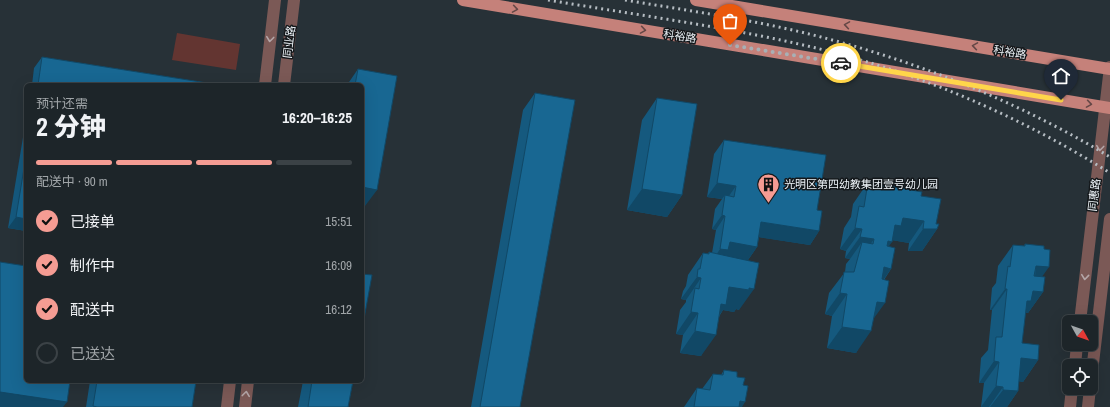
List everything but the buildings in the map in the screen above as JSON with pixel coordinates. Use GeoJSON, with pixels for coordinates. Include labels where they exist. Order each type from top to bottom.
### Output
{"type":"FeatureCollection","features":[{"type":"Feature","properties":{"kind":"main road","name":"科裕路"},"geometry":{"type":"LineString","coordinates":[[462,0],[1108,108]]}},
{"type":"Feature","properties":{"kind":"main road","name":"科裕路"},"geometry":{"type":"LineString","coordinates":[[696,0],[1110,68]]}},
{"type":"Feature","properties":{"kind":"street","name":"同业路"},"geometry":{"type":"LineString","coordinates":[[265,83],[275,0]]}},
{"type":"Feature","properties":{"kind":"street","name":"同业路"},"geometry":{"type":"LineString","coordinates":[[284,83],[294,0]]}},
{"type":"Feature","properties":{"kind":"street","name":"同惠路"},"geometry":{"type":"LineString","coordinates":[[1081,315],[1108,108],[1110,68]]}},
{"type":"Feature","properties":{"kind":"street","name":"同惠路"},"geometry":{"type":"LineString","coordinates":[[1093,359],[1110,218]]}},
{"type":"Feature","properties":{"kind":"street"},"geometry":{"type":"LineString","coordinates":[[227,407],[230,383]]}},
{"type":"Feature","properties":{"kind":"street"},"geometry":{"type":"LineString","coordinates":[[245,407],[248,383]]}},
{"type":"Feature","properties":{"kind":"street"},"geometry":{"type":"LineString","coordinates":[[1070,407],[1071,395]]}},
{"type":"Feature","properties":{"kind":"street"},"geometry":{"type":"LineString","coordinates":[[1088,407],[1089,395]]}},
{"type":"Feature","properties":{"kind":"shaded area"},"geometry":{"type":"Polygon","coordinates":[[[177,33],[240,44],[236,70],[172,60],[177,33]]]}},
{"type":"Feature","properties":{"kind":"railway"},"geometry":{"type":"LineString","coordinates":[[548,0],[750,34],[855,58],[893,70],[968,98],[1041,133],[1110,173]]}},
{"type":"Feature","properties":{"kind":"railway"},"geometry":{"type":"LineString","coordinates":[[625,0],[723,16],[797,31],[858,47],[896,59],[970,86],[1006,102],[1076,137],[1110,157]]}},
{"type":"Feature","properties":{"kind":"way so far"},"geometry":{"type":"LineString","coordinates":[[730,45],[841,63]]}},
{"type":"Feature","properties":{"kind":"place","name":"光明区第四幼教集团壹号幼儿园"},"geometry":{"type":"Point","coordinates":[768,204]}},
{"type":"Feature","properties":{"kind":"route"},"geometry":{"type":"LineString","coordinates":[[841,63],[1061,100]]}}]}
